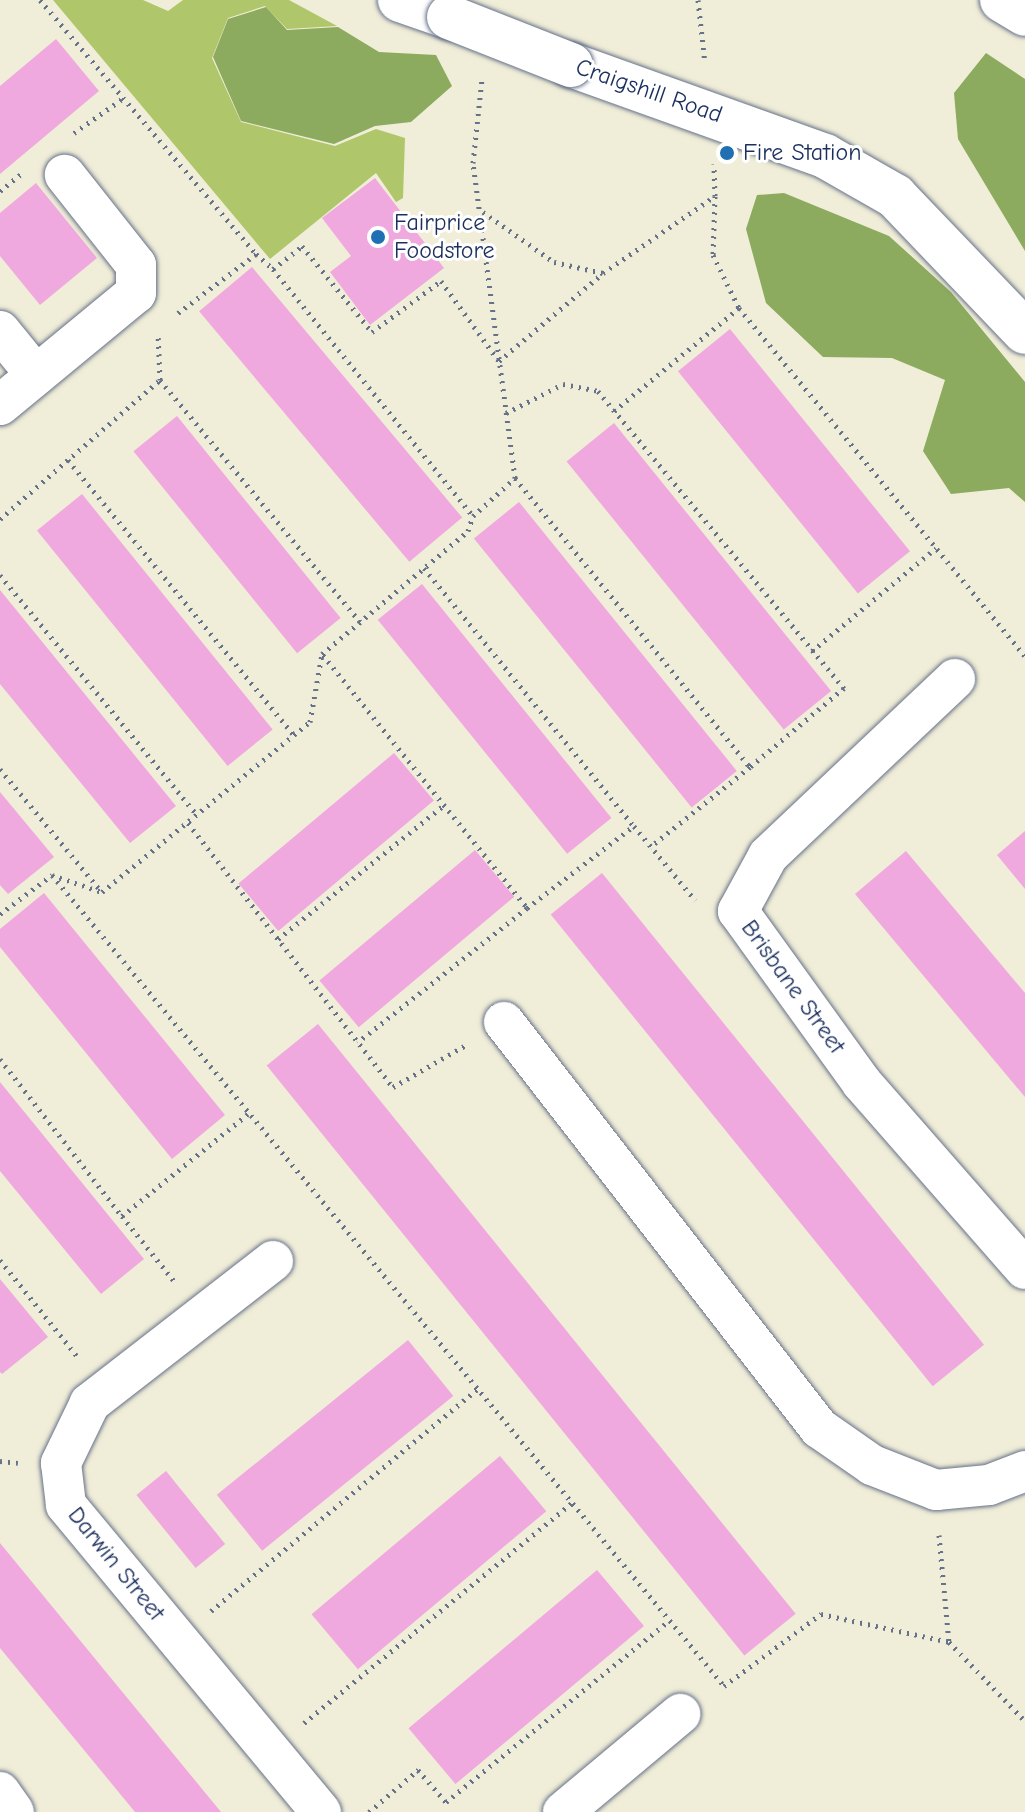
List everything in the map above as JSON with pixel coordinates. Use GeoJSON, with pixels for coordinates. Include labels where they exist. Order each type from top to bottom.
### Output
{"type":"FeatureCollection","features":[{"type":"Feature","properties":{"kind":"street","name":"Craigshill Road"},"geometry":{"type":"LineString","coordinates":[[400,0],[825,156],[895,196],[1025,332]]}},
{"type":"Feature","properties":{"kind":"street"},"geometry":{"type":"LineString","coordinates":[[1002,0],[1025,14]]}},
{"type":"Feature","properties":{"kind":"street"},"geometry":{"type":"LineString","coordinates":[[0,405],[136,293],[136,265],[65,175]]}},
{"type":"Feature","properties":{"kind":"street"},"geometry":{"type":"LineString","coordinates":[[0,331],[36,375]]}},
{"type":"Feature","properties":{"kind":"street","name":"Brisbane Street"},"geometry":{"type":"LineString","coordinates":[[955,679],[768,856],[738,911],[862,1083],[1025,1269]]}},
{"type":"Feature","properties":{"kind":"street"},"geometry":{"type":"LineString","coordinates":[[504,1022],[819,1428],[872,1465],[936,1490],[989,1485],[1025,1471]]}},
{"type":"Feature","properties":{"kind":"street","name":"Darwin Street"},"geometry":{"type":"LineString","coordinates":[[273,1261],[90,1403],[61,1463],[66,1505],[321,1812]]}},
{"type":"Feature","properties":{"kind":"street"},"geometry":{"type":"LineString","coordinates":[[563,1812],[680,1714]]}},
{"type":"Feature","properties":{"kind":"street"},"geometry":{"type":"LineString","coordinates":[[0,1792],[14,1812]]}},
{"type":"Feature","properties":{"kind":"path"},"geometry":{"type":"LineString","coordinates":[[40,0],[256,254],[273,269],[473,516]]}},
{"type":"Feature","properties":{"kind":"path"},"geometry":{"type":"LineString","coordinates":[[698,0],[712,114],[715,196],[713,255],[739,308],[1025,656]]}},
{"type":"Feature","properties":{"kind":"path"},"geometry":{"type":"LineString","coordinates":[[487,65],[475,103],[473,163],[483,212],[515,478],[750,767]]}},
{"type":"Feature","properties":{"kind":"path"},"geometry":{"type":"LineString","coordinates":[[499,361],[603,273],[715,196]]}},
{"type":"Feature","properties":{"kind":"path"},"geometry":{"type":"LineString","coordinates":[[483,212],[554,262],[603,273]]}},
{"type":"Feature","properties":{"kind":"path"},"geometry":{"type":"LineString","coordinates":[[273,269],[302,246],[372,332],[441,281],[499,361]]}},
{"type":"Feature","properties":{"kind":"path"},"geometry":{"type":"LineString","coordinates":[[170,318],[256,254]]}},
{"type":"Feature","properties":{"kind":"path"},"geometry":{"type":"LineString","coordinates":[[614,411],[739,308]]}},
{"type":"Feature","properties":{"kind":"path"},"geometry":{"type":"LineString","coordinates":[[158,327],[160,380],[360,622]]}},
{"type":"Feature","properties":{"kind":"path"},"geometry":{"type":"LineString","coordinates":[[0,519],[160,380]]}},
{"type":"Feature","properties":{"kind":"path"},"geometry":{"type":"LineString","coordinates":[[506,413],[577,384],[598,391],[844,688],[650,847]]}},
{"type":"Feature","properties":{"kind":"path"},"geometry":{"type":"LineString","coordinates":[[68,460],[294,735]]}},
{"type":"Feature","properties":{"kind":"path"},"geometry":{"type":"LineString","coordinates":[[102,892],[310,722],[322,654],[468,531],[473,516],[515,478]]}},
{"type":"Feature","properties":{"kind":"path"},"geometry":{"type":"LineString","coordinates":[[812,651],[936,548]]}},
{"type":"Feature","properties":{"kind":"path"},"geometry":{"type":"LineString","coordinates":[[424,568],[690,899],[738,911]]}},
{"type":"Feature","properties":{"kind":"path"},"geometry":{"type":"LineString","coordinates":[[0,575],[197,816]]}},
{"type":"Feature","properties":{"kind":"path"},"geometry":{"type":"LineString","coordinates":[[322,654],[527,908]]}},
{"type":"Feature","properties":{"kind":"path"},"geometry":{"type":"LineString","coordinates":[[0,769],[102,892]]}},
{"type":"Feature","properties":{"kind":"path"},"geometry":{"type":"LineString","coordinates":[[278,939],[444,805]]}},
{"type":"Feature","properties":{"kind":"path"},"geometry":{"type":"LineString","coordinates":[[188,823],[393,1087],[504,1022]]}},
{"type":"Feature","properties":{"kind":"path"},"geometry":{"type":"LineString","coordinates":[[358,1042],[634,826]]}},
{"type":"Feature","properties":{"kind":"path"},"geometry":{"type":"LineString","coordinates":[[52,875],[102,892]]}},
{"type":"Feature","properties":{"kind":"path"},"geometry":{"type":"LineString","coordinates":[[0,914],[52,875]]}},
{"type":"Feature","properties":{"kind":"path"},"geometry":{"type":"LineString","coordinates":[[52,875],[724,1686],[821,1614],[949,1642],[1025,1721]]}},
{"type":"Feature","properties":{"kind":"path"},"geometry":{"type":"LineString","coordinates":[[0,1059],[202,1316]]}},
{"type":"Feature","properties":{"kind":"path"},"geometry":{"type":"LineString","coordinates":[[122,1216],[248,1114]]}},
{"type":"Feature","properties":{"kind":"path"},"geometry":{"type":"LineString","coordinates":[[0,1260],[106,1391]]}},
{"type":"Feature","properties":{"kind":"path"},"geometry":{"type":"LineString","coordinates":[[177,1640],[477,1389]]}},
{"type":"Feature","properties":{"kind":"path"},"geometry":{"type":"LineString","coordinates":[[936,1490],[949,1642]]}},
{"type":"Feature","properties":{"kind":"path"},"geometry":{"type":"LineString","coordinates":[[270,1751],[572,1503]]}},
{"type":"Feature","properties":{"kind":"path"},"geometry":{"type":"LineString","coordinates":[[369,1812],[418,1770],[446,1802],[669,1621]]}},
{"type":"Feature","properties":{"kind":"green space"},"geometry":{"type":"Polygon","coordinates":[[[53,0],[143,0],[168,11],[183,0],[289,0],[337,26],[287,29],[265,6],[228,18],[212,58],[241,122],[335,146],[376,129],[405,138],[403,198],[396,202],[376,173],[270,259],[53,0]]]}},
{"type":"Feature","properties":{"kind":"green space"},"geometry":{"type":"Polygon","coordinates":[[[266,7],[287,30],[338,27],[379,52],[436,55],[452,86],[411,122],[375,126],[334,144],[241,121],[213,57],[228,19],[266,7]]]}},
{"type":"Feature","properties":{"kind":"green space"},"geometry":{"type":"Polygon","coordinates":[[[986,53],[1025,79],[1025,251],[958,139],[954,93],[986,53]]]}},
{"type":"Feature","properties":{"kind":"green space"},"geometry":{"type":"Polygon","coordinates":[[[784,193],[889,236],[951,292],[1025,382],[1025,502],[1009,488],[951,494],[923,451],[945,380],[892,358],[823,357],[766,303],[746,229],[757,195],[784,193]]]}},
{"type":"Feature","properties":{"kind":"building"},"geometry":{"type":"Polygon","coordinates":[[[56,39],[99,91],[0,174],[0,86],[56,39]]]}},
{"type":"Feature","properties":{"kind":"building","name":"Fairprice Foodstore"},"geometry":{"type":"Polygon","coordinates":[[[375,178],[444,268],[370,325],[330,272],[351,256],[322,218],[375,178]]]}},
{"type":"Feature","properties":{"kind":"building"},"geometry":{"type":"Polygon","coordinates":[[[36,183],[97,258],[40,305],[0,256],[0,213],[36,183]]]}},
{"type":"Feature","properties":{"kind":"building"},"geometry":{"type":"Polygon","coordinates":[[[252,267],[462,517],[409,562],[199,311],[252,267]]]}},
{"type":"Feature","properties":{"kind":"building"},"geometry":{"type":"Polygon","coordinates":[[[730,329],[910,551],[858,593],[678,371],[730,329]]]}},
{"type":"Feature","properties":{"kind":"building"},"geometry":{"type":"Polygon","coordinates":[[[177,416],[341,618],[297,653],[133,451],[177,416]]]}},
{"type":"Feature","properties":{"kind":"building"},"geometry":{"type":"Polygon","coordinates":[[[614,423],[831,691],[784,730],[567,461],[614,423]]]}},
{"type":"Feature","properties":{"kind":"building"},"geometry":{"type":"Polygon","coordinates":[[[82,494],[273,729],[228,766],[37,531],[82,494]]]}},
{"type":"Feature","properties":{"kind":"building"},"geometry":{"type":"Polygon","coordinates":[[[519,502],[737,771],[692,807],[474,539],[519,502]]]}},
{"type":"Feature","properties":{"kind":"building"},"geometry":{"type":"Polygon","coordinates":[[[422,584],[611,818],[567,854],[378,620],[422,584]]]}},
{"type":"Feature","properties":{"kind":"building"},"geometry":{"type":"Polygon","coordinates":[[[0,590],[176,806],[130,843],[0,684],[0,590]]]}},
{"type":"Feature","properties":{"kind":"building"},"geometry":{"type":"Polygon","coordinates":[[[394,753],[434,800],[278,931],[238,883],[394,753]]]}},
{"type":"Feature","properties":{"kind":"building"},"geometry":{"type":"Polygon","coordinates":[[[0,792],[54,857],[8,894],[0,885],[0,792]]]}},
{"type":"Feature","properties":{"kind":"building"},"geometry":{"type":"Polygon","coordinates":[[[1025,831],[1025,889],[997,855],[1025,831]]]}},
{"type":"Feature","properties":{"kind":"building"},"geometry":{"type":"Polygon","coordinates":[[[475,850],[514,897],[359,1027],[319,980],[475,850]]]}},
{"type":"Feature","properties":{"kind":"building"},"geometry":{"type":"Polygon","coordinates":[[[906,851],[1025,993],[1025,1097],[855,894],[906,851]]]}},
{"type":"Feature","properties":{"kind":"building"},"geometry":{"type":"Polygon","coordinates":[[[602,873],[984,1345],[933,1386],[551,915],[602,873]]]}},
{"type":"Feature","properties":{"kind":"building"},"geometry":{"type":"Polygon","coordinates":[[[44,893],[225,1115],[172,1159],[0,947],[0,929],[44,893]]]}},
{"type":"Feature","properties":{"kind":"building"},"geometry":{"type":"Polygon","coordinates":[[[318,1024],[796,1614],[744,1655],[267,1066],[318,1024]]]}},
{"type":"Feature","properties":{"kind":"building"},"geometry":{"type":"Polygon","coordinates":[[[0,1082],[144,1259],[101,1294],[0,1171],[0,1082]]]}},
{"type":"Feature","properties":{"kind":"building"},"geometry":{"type":"Polygon","coordinates":[[[0,1279],[48,1337],[2,1374],[0,1372],[0,1279]]]}},
{"type":"Feature","properties":{"kind":"building"},"geometry":{"type":"Polygon","coordinates":[[[408,1340],[453,1396],[262,1551],[217,1495],[408,1340]]]}},
{"type":"Feature","properties":{"kind":"building"},"geometry":{"type":"Polygon","coordinates":[[[500,1456],[546,1511],[358,1669],[312,1614],[500,1456]]]}},
{"type":"Feature","properties":{"kind":"building"},"geometry":{"type":"Polygon","coordinates":[[[166,1471],[225,1544],[196,1568],[136,1495],[166,1471]]]}},
{"type":"Feature","properties":{"kind":"building"},"geometry":{"type":"Polygon","coordinates":[[[0,1543],[221,1812],[135,1812],[0,1648],[0,1543]]]}},
{"type":"Feature","properties":{"kind":"building"},"geometry":{"type":"Polygon","coordinates":[[[597,1570],[644,1626],[455,1784],[409,1728],[597,1570]]]}},
{"type":"Feature","properties":{"kind":"place","name":"Fire Station"},"geometry":{"type":"Point","coordinates":[727,153]}},
{"type":"Feature","properties":{"kind":"place","name":"Fairprice Foodstore"},"geometry":{"type":"Point","coordinates":[378,237]}}]}
